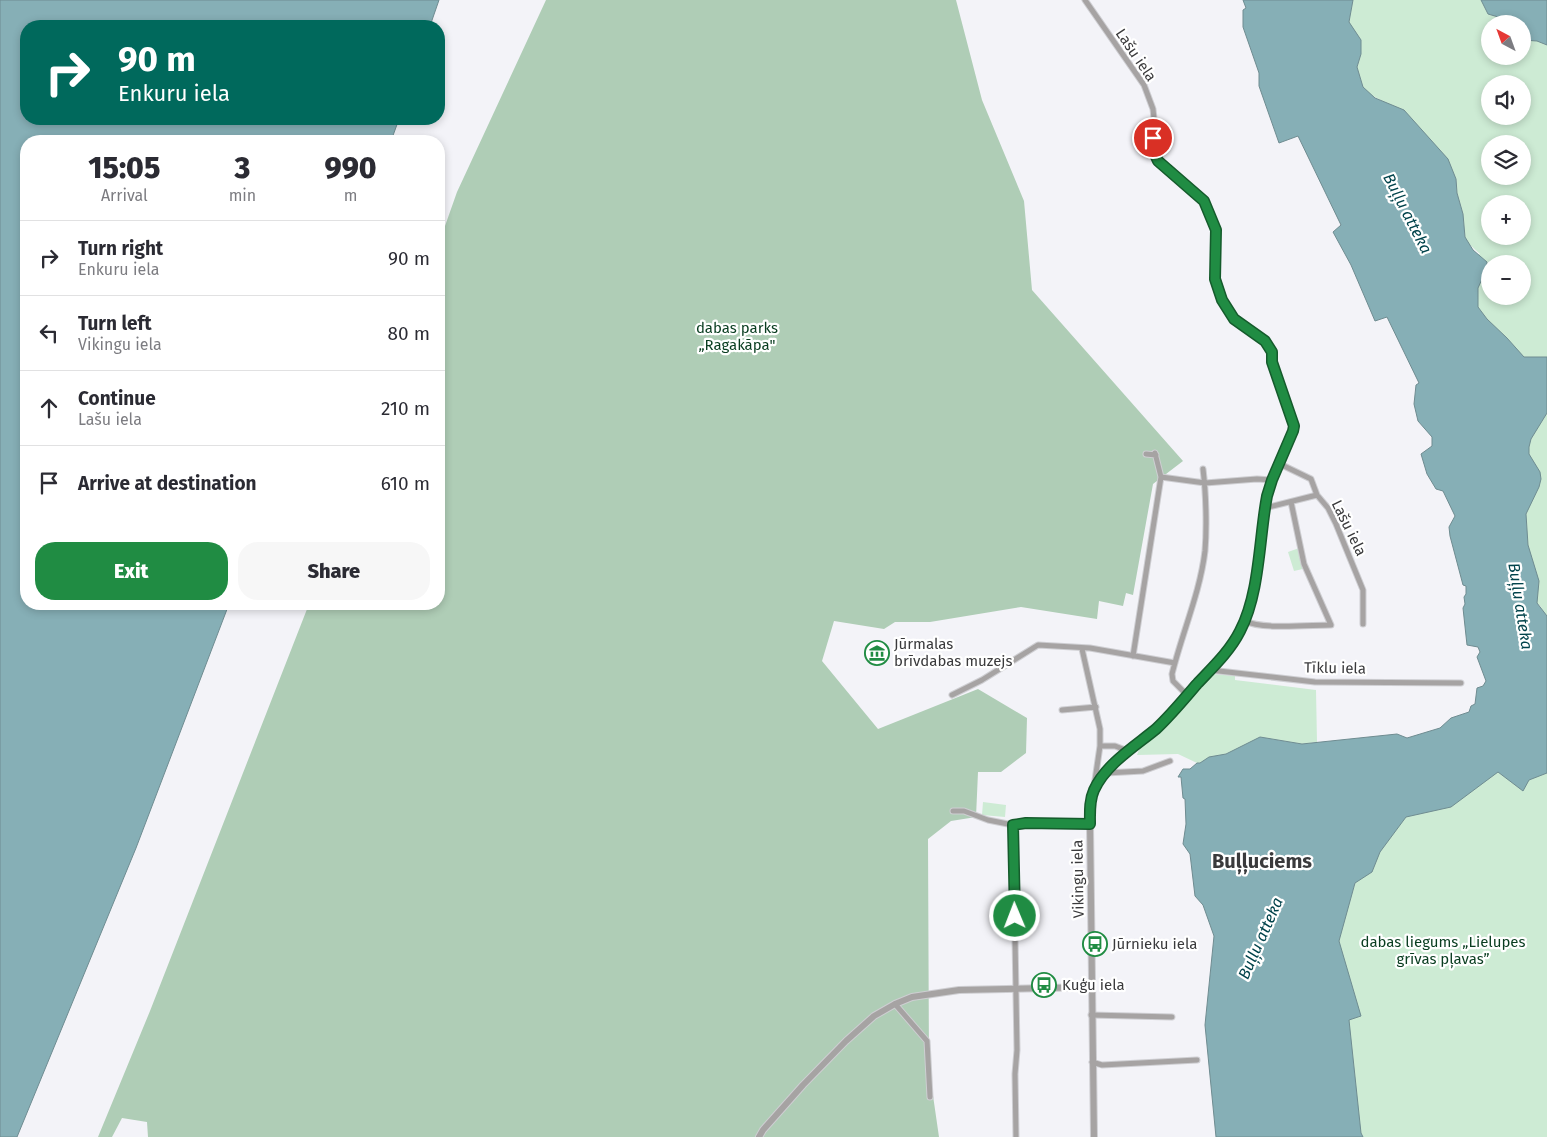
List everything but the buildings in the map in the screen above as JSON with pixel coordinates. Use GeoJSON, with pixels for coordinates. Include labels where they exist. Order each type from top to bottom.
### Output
{"type":"FeatureCollection","features":[{"type":"Feature","properties":{"kind":"street","name":"Lašu iela"},"geometry":{"type":"LineString","coordinates":[[1085,0],[1144,85],[1153,109],[1155,128],[1152,148],[1158,161],[1204,201],[1216,230],[1215,279],[1222,300],[1234,319],[1265,341],[1272,352],[1272,362],[1294,426],[1290,441],[1272,480],[1265,508],[1252,599],[1245,621],[1237,637],[1210,670]]}},
{"type":"Feature","properties":{"kind":"street"},"geometry":{"type":"LineString","coordinates":[[1133,656],[1161,477],[1156,454],[1146,454]]}},
{"type":"Feature","properties":{"kind":"street","name":"Lašu iela"},"geometry":{"type":"LineString","coordinates":[[1280,464],[1311,479],[1318,494],[1328,508],[1364,590],[1364,624]]}},
{"type":"Feature","properties":{"kind":"street"},"geometry":{"type":"LineString","coordinates":[[1188,695],[1173,681],[1172,674],[1200,576],[1205,550],[1205,483],[1203,469]]}},
{"type":"Feature","properties":{"kind":"street"},"geometry":{"type":"LineString","coordinates":[[1161,477],[1205,483],[1257,479],[1272,480]]}},
{"type":"Feature","properties":{"kind":"street"},"geometry":{"type":"LineString","coordinates":[[1265,508],[1318,494]]}},
{"type":"Feature","properties":{"kind":"street"},"geometry":{"type":"LineString","coordinates":[[1245,621],[1265,625],[1331,625],[1324,605],[1304,564],[1291,502]]}},
{"type":"Feature","properties":{"kind":"street"},"geometry":{"type":"LineString","coordinates":[[952,695],[982,680],[1038,645],[1090,648],[1175,663]]}},
{"type":"Feature","properties":{"kind":"street"},"geometry":{"type":"LineString","coordinates":[[1082,649],[1099,719],[1100,746],[1093,792]]}},
{"type":"Feature","properties":{"kind":"street","name":"Tīklu iela"},"geometry":{"type":"LineString","coordinates":[[1210,670],[1315,682],[1461,683]]}},
{"type":"Feature","properties":{"kind":"street","name":"Vikingu iela"},"geometry":{"type":"LineString","coordinates":[[1094,1137],[1090,824],[1093,792],[1106,773],[1128,751],[1158,727],[1210,670]]}},
{"type":"Feature","properties":{"kind":"street"},"geometry":{"type":"LineString","coordinates":[[1062,710],[1096,707]]}},
{"type":"Feature","properties":{"kind":"street"},"geometry":{"type":"LineString","coordinates":[[1100,746],[1115,746],[1128,751]]}},
{"type":"Feature","properties":{"kind":"street"},"geometry":{"type":"LineString","coordinates":[[1106,773],[1143,771],[1170,761]]}},
{"type":"Feature","properties":{"kind":"street"},"geometry":{"type":"LineString","coordinates":[[953,811],[964,812],[988,820],[1013,825],[1026,823],[1090,824]]}},
{"type":"Feature","properties":{"kind":"street"},"geometry":{"type":"LineString","coordinates":[[1013,825],[1017,1050],[1015,1074],[1016,1137]]}},
{"type":"Feature","properties":{"kind":"street"},"geometry":{"type":"LineString","coordinates":[[759,1137],[803,1085],[846,1041],[874,1016],[894,1004],[937,992],[959,990],[1091,987]]}},
{"type":"Feature","properties":{"kind":"street"},"geometry":{"type":"LineString","coordinates":[[894,1004],[927,1041],[930,1097]]}},
{"type":"Feature","properties":{"kind":"street"},"geometry":{"type":"LineString","coordinates":[[1091,1015],[1172,1017]]}},
{"type":"Feature","properties":{"kind":"street"},"geometry":{"type":"LineString","coordinates":[[1092,1062],[1102,1065],[1197,1060]]}},
{"type":"Feature","properties":{"kind":"green space","name":"dabas parks „Ragakāpa\""},"geometry":{"type":"Polygon","coordinates":[[[546,0],[956,0],[982,100],[1024,201],[1032,290],[1183,461],[1153,484],[1133,595],[1126,593],[1123,606],[1099,601],[1097,619],[1021,607],[930,622],[895,622],[884,629],[834,621],[822,661],[878,729],[978,689],[1027,718],[1026,753],[1001,772],[978,772],[976,817],[951,821],[928,839],[929,1068],[939,1137],[148,1137],[147,1122],[122,1118],[112,1137],[98,1137],[150,1011],[307,610],[445,610],[445,226],[457,192],[546,0]]]}},
{"type":"Feature","properties":{"kind":"green space"},"geometry":{"type":"Polygon","coordinates":[[[1353,0],[1481,0],[1488,14],[1491,15],[1481,15],[1481,65],[1531,65],[1531,41],[1547,45],[1547,634],[1541,607],[1537,603],[1537,595],[1436,269],[1480,254],[1469,244],[1465,237],[1463,214],[1457,193],[1456,179],[1388,104],[1369,94],[1363,87],[1357,67],[1361,54],[1360,38],[1349,22],[1353,0]]]}},
{"type":"Feature","properties":{"kind":"green space"},"geometry":{"type":"Polygon","coordinates":[[[1302,547],[1307,568],[1294,571],[1288,552],[1302,547]]]}},
{"type":"Feature","properties":{"kind":"green space"},"geometry":{"type":"Polygon","coordinates":[[[1212,674],[1235,676],[1235,680],[1316,690],[1317,742],[1302,744],[1260,737],[1260,742],[1200,763],[1178,754],[1137,755],[1140,747],[1164,727],[1212,674]]]}},
{"type":"Feature","properties":{"kind":"green space","name":"dabas liegums „Lielupes grīvas pļavas”"},"geometry":{"type":"Polygon","coordinates":[[[1547,755],[1547,1137],[1295,1137],[1337,940],[1379,810],[1547,755]]]}},
{"type":"Feature","properties":{"kind":"green space"},"geometry":{"type":"Polygon","coordinates":[[[983,802],[1006,805],[1005,817],[982,815],[983,802]]]}},
{"type":"Feature","properties":{"kind":"water"},"geometry":{"type":"Polygon","coordinates":[[[0,0],[439,0],[432,20],[20,20],[20,125],[397,125],[393,135],[20,135],[20,610],[227,610],[136,848],[17,1137],[0,1137],[0,0]]]}},
{"type":"Feature","properties":{"kind":"water","name":"Buļļu atteka"},"geometry":{"type":"Polygon","coordinates":[[[1243,0],[1353,0],[1349,22],[1361,40],[1361,54],[1357,67],[1363,87],[1375,98],[1404,110],[1448,159],[1456,179],[1457,193],[1463,214],[1465,237],[1473,250],[1481,257],[1478,307],[1487,319],[1524,357],[1547,357],[1547,413],[1531,439],[1529,447],[1529,454],[1540,472],[1541,479],[1526,514],[1528,545],[1539,581],[1537,603],[1547,616],[1547,773],[1529,780],[1523,791],[1498,772],[1451,807],[1406,817],[1380,852],[1372,872],[1355,883],[1339,941],[1361,1016],[1349,1020],[1361,1133],[1363,1137],[1216,1137],[1205,1025],[1214,936],[1203,905],[1195,896],[1190,854],[1183,844],[1186,824],[1185,799],[1183,798],[1181,777],[1178,777],[1183,769],[1190,769],[1209,757],[1226,754],[1260,737],[1302,744],[1397,734],[1407,738],[1440,728],[1451,718],[1469,712],[1471,706],[1475,704],[1477,688],[1483,686],[1486,681],[1477,657],[1480,652],[1478,647],[1467,645],[1463,608],[1466,586],[1463,585],[1449,527],[1455,516],[1443,491],[1436,489],[1427,474],[1421,454],[1432,446],[1432,437],[1418,421],[1414,404],[1416,385],[1419,383],[1387,317],[1375,321],[1351,265],[1333,232],[1341,225],[1298,136],[1279,143],[1259,86],[1259,73],[1243,27],[1243,10],[1246,8],[1243,0]]]}},
{"type":"Feature","properties":{"kind":"water"},"geometry":{"type":"Polygon","coordinates":[[[1481,0],[1547,0],[1547,45],[1531,41],[1531,15],[1488,14],[1481,0]]]}},
{"type":"Feature","properties":{"kind":"place","name":"Jūrmalas brīvdabas muzejs"},"geometry":{"type":"Point","coordinates":[877,653]}},
{"type":"Feature","properties":{"kind":"place","name":"Jūrnieku iela"},"geometry":{"type":"Point","coordinates":[1095,944]}},
{"type":"Feature","properties":{"kind":"place","name":"Kuģu iela"},"geometry":{"type":"Point","coordinates":[1044,985]}},
{"type":"Feature","properties":{"kind":"district","name":"Buļļuciems"},"geometry":{"type":"Point","coordinates":[1262,861]}},
{"type":"Feature","properties":{"kind":"route"},"geometry":{"type":"LineString","coordinates":[[1015,916],[1013,825],[1026,823],[1090,824],[1093,792],[1099,781],[1122,756],[1158,727],[1224,655],[1237,637],[1245,621],[1252,599],[1267,496],[1272,480],[1290,441],[1294,426],[1291,422],[1272,362],[1272,352],[1265,341],[1234,319],[1222,300],[1215,279],[1216,230],[1204,201],[1158,161],[1152,148],[1153,138]]}}]}
